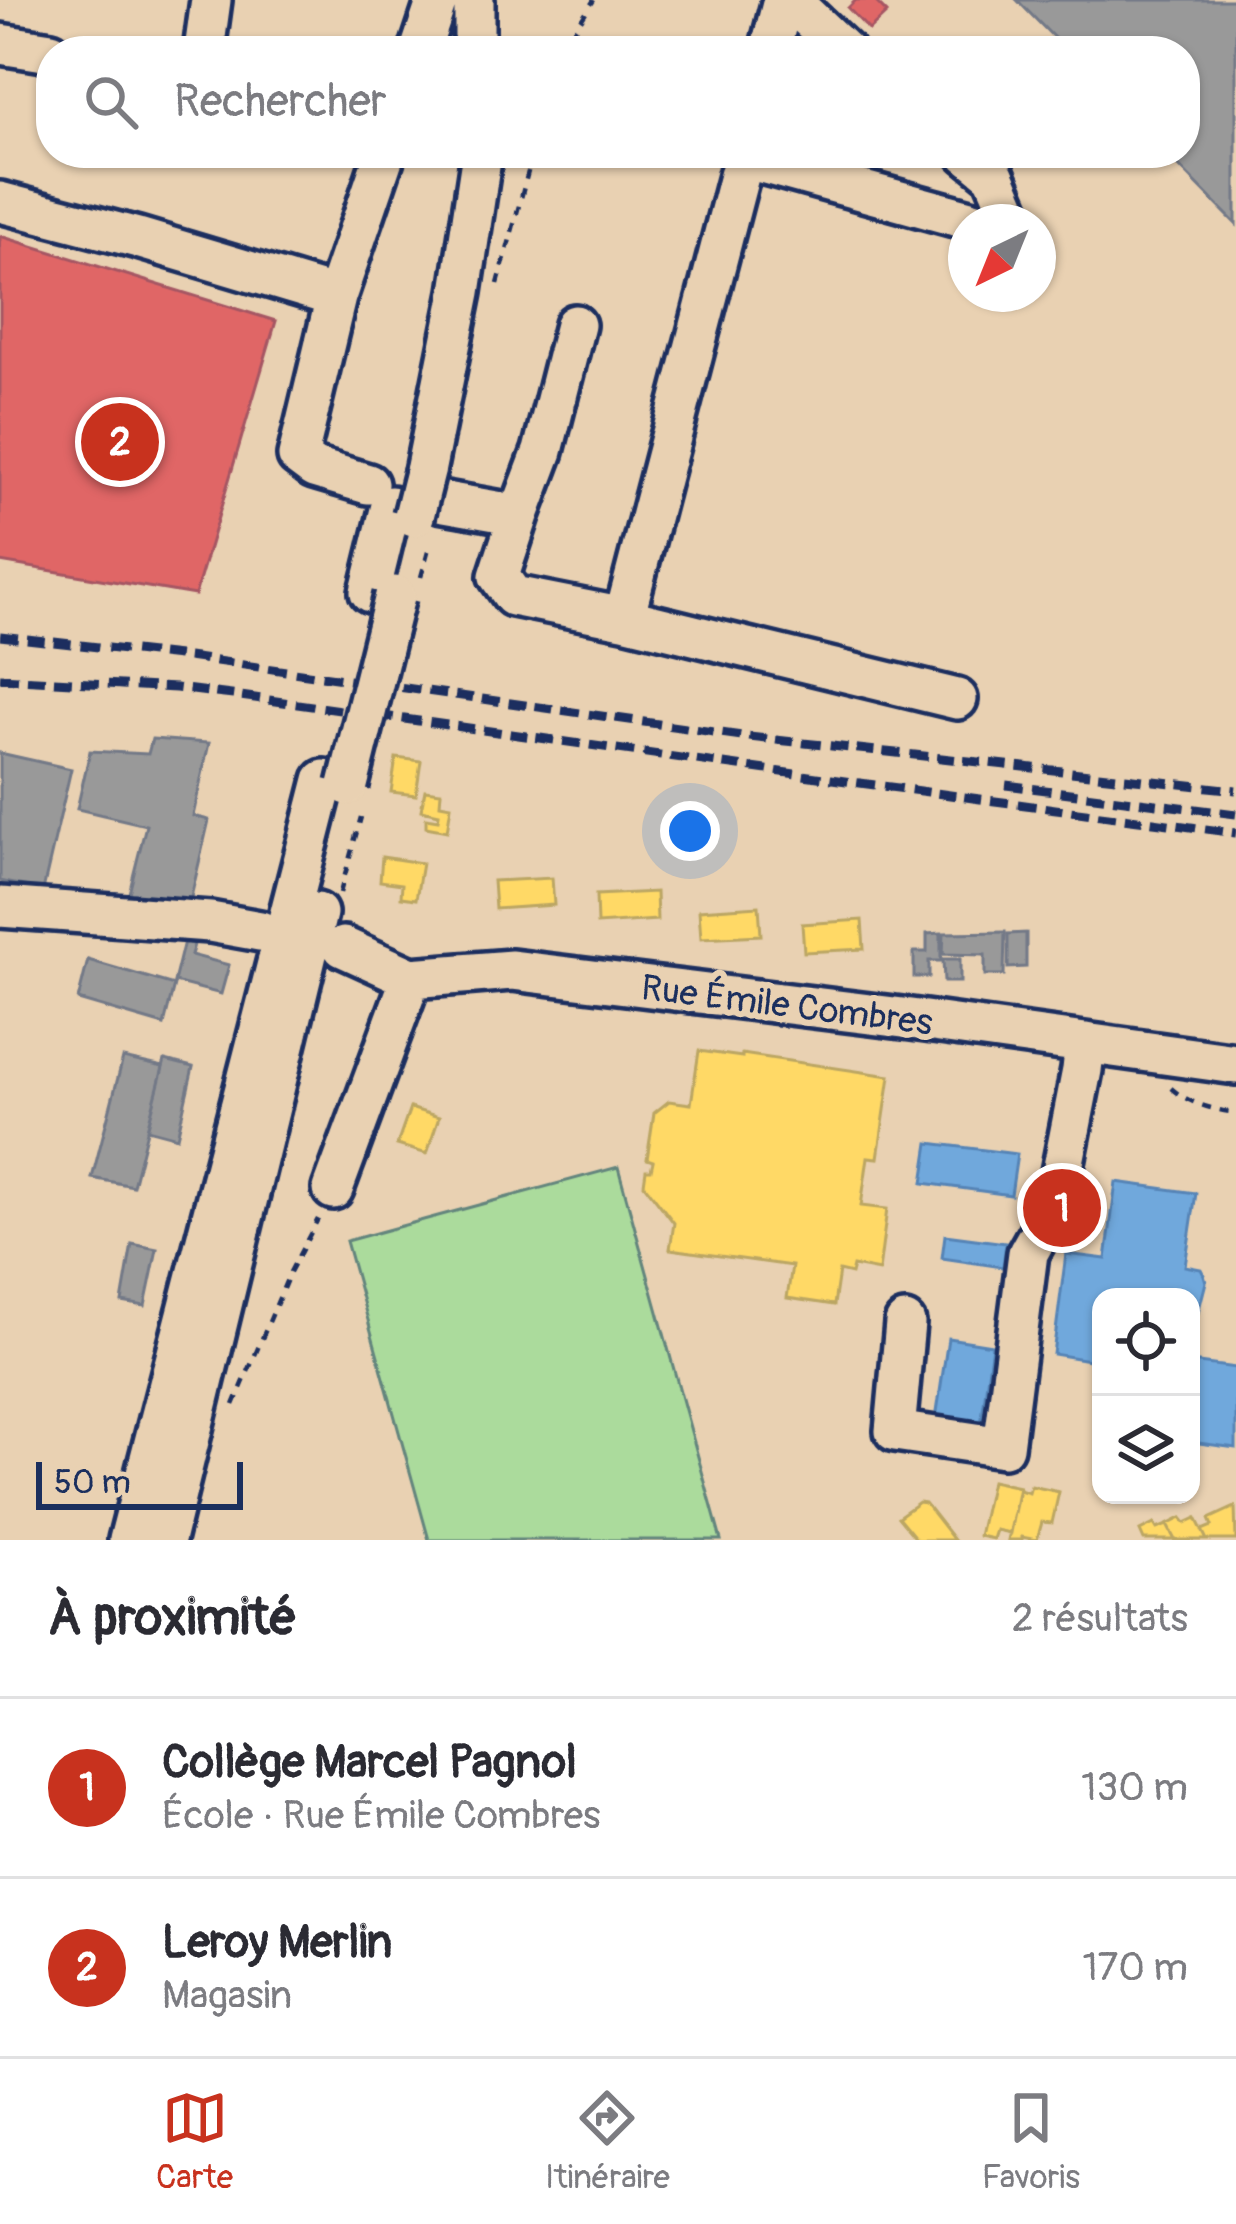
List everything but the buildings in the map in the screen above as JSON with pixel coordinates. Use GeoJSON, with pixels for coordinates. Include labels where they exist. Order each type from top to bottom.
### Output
{"type":"FeatureCollection","features":[{"type":"Feature","properties":{"kind":"street"},"geometry":{"type":"LineString","coordinates":[[206,36],[211,0]]}},
{"type":"Feature","properties":{"kind":"street"},"geometry":{"type":"LineString","coordinates":[[425,36],[437,0]]}},
{"type":"Feature","properties":{"kind":"street"},"geometry":{"type":"LineString","coordinates":[[473,36],[474,0]]}},
{"type":"Feature","properties":{"kind":"street"},"geometry":{"type":"LineString","coordinates":[[488,36],[489,0]]}},
{"type":"Feature","properties":{"kind":"street"},"geometry":{"type":"LineString","coordinates":[[775,36],[787,0],[827,36]]}},
{"type":"Feature","properties":{"kind":"street"},"geometry":{"type":"LineString","coordinates":[[0,44],[36,50]]}},
{"type":"Feature","properties":{"kind":"street"},"geometry":{"type":"LineString","coordinates":[[380,168],[336,297],[298,456],[314,468],[410,498],[518,514]]}},
{"type":"Feature","properties":{"kind":"street"},"geometry":{"type":"LineString","coordinates":[[129,1540],[336,783],[395,590],[463,168]]}},
{"type":"Feature","properties":{"kind":"street"},"geometry":{"type":"LineString","coordinates":[[410,498],[461,292],[480,168]]}},
{"type":"Feature","properties":{"kind":"street"},"geometry":{"type":"LineString","coordinates":[[624,618],[741,168]]}},
{"type":"Feature","properties":{"kind":"street"},"geometry":{"type":"LineString","coordinates":[[786,168],[948,214]]}},
{"type":"Feature","properties":{"kind":"street"},"geometry":{"type":"LineString","coordinates":[[985,168],[994,175],[1006,204]]}},
{"type":"Feature","properties":{"kind":"street"},"geometry":{"type":"LineString","coordinates":[[0,202],[336,297]]}},
{"type":"Feature","properties":{"kind":"street"},"geometry":{"type":"LineString","coordinates":[[574,325],[543,452],[499,576],[513,596],[624,618],[957,699]]}},
{"type":"Feature","properties":{"kind":"street"},"geometry":{"type":"LineString","coordinates":[[165,1540],[336,783]]}},
{"type":"Feature","properties":{"kind":"street"},"geometry":{"type":"LineString","coordinates":[[0,907],[210,922],[260,932]]}},
{"type":"Feature","properties":{"kind":"street","name":"Rue Émile Combres"},"geometry":{"type":"LineString","coordinates":[[343,947],[410,978],[512,970],[1236,1064]]}},
{"type":"Feature","properties":{"kind":"street"},"geometry":{"type":"LineString","coordinates":[[333,1189],[410,978]]}},
{"type":"Feature","properties":{"kind":"street"},"geometry":{"type":"LineString","coordinates":[[905,1323],[895,1431],[1003,1447],[1028,1253],[1056,1203],[1085,1043]]}},
{"type":"Feature","properties":{"kind":"path"},"geometry":{"type":"LineString","coordinates":[[570,36],[594,0]]}},
{"type":"Feature","properties":{"kind":"path"},"geometry":{"type":"LineString","coordinates":[[395,590],[410,498]]}},
{"type":"Feature","properties":{"kind":"path"},"geometry":{"type":"LineString","coordinates":[[228,1418],[290,1271],[333,1189]]}},
{"type":"Feature","properties":{"kind":"green space"},"geometry":{"type":"Polygon","coordinates":[[[618,1167],[721,1540],[429,1540],[346,1241],[618,1167]]]}},
{"type":"Feature","properties":{"kind":"railway"},"geometry":{"type":"LineString","coordinates":[[0,636],[188,657],[749,737],[1236,790]]}},
{"type":"Feature","properties":{"kind":"railway"},"geometry":{"type":"LineString","coordinates":[[0,678],[240,696],[1236,833]]}},
{"type":"Feature","properties":{"kind":"railway"},"geometry":{"type":"LineString","coordinates":[[1006,785],[1236,814]]}},
{"type":"Feature","properties":{"kind":"place","name":"Leroy Merlin"},"geometry":{"type":"Point","coordinates":[120,442]}},
{"type":"Feature","properties":{"kind":"place","name":"Collège Marcel Pagnol"},"geometry":{"type":"Point","coordinates":[1062,1208]}}]}
